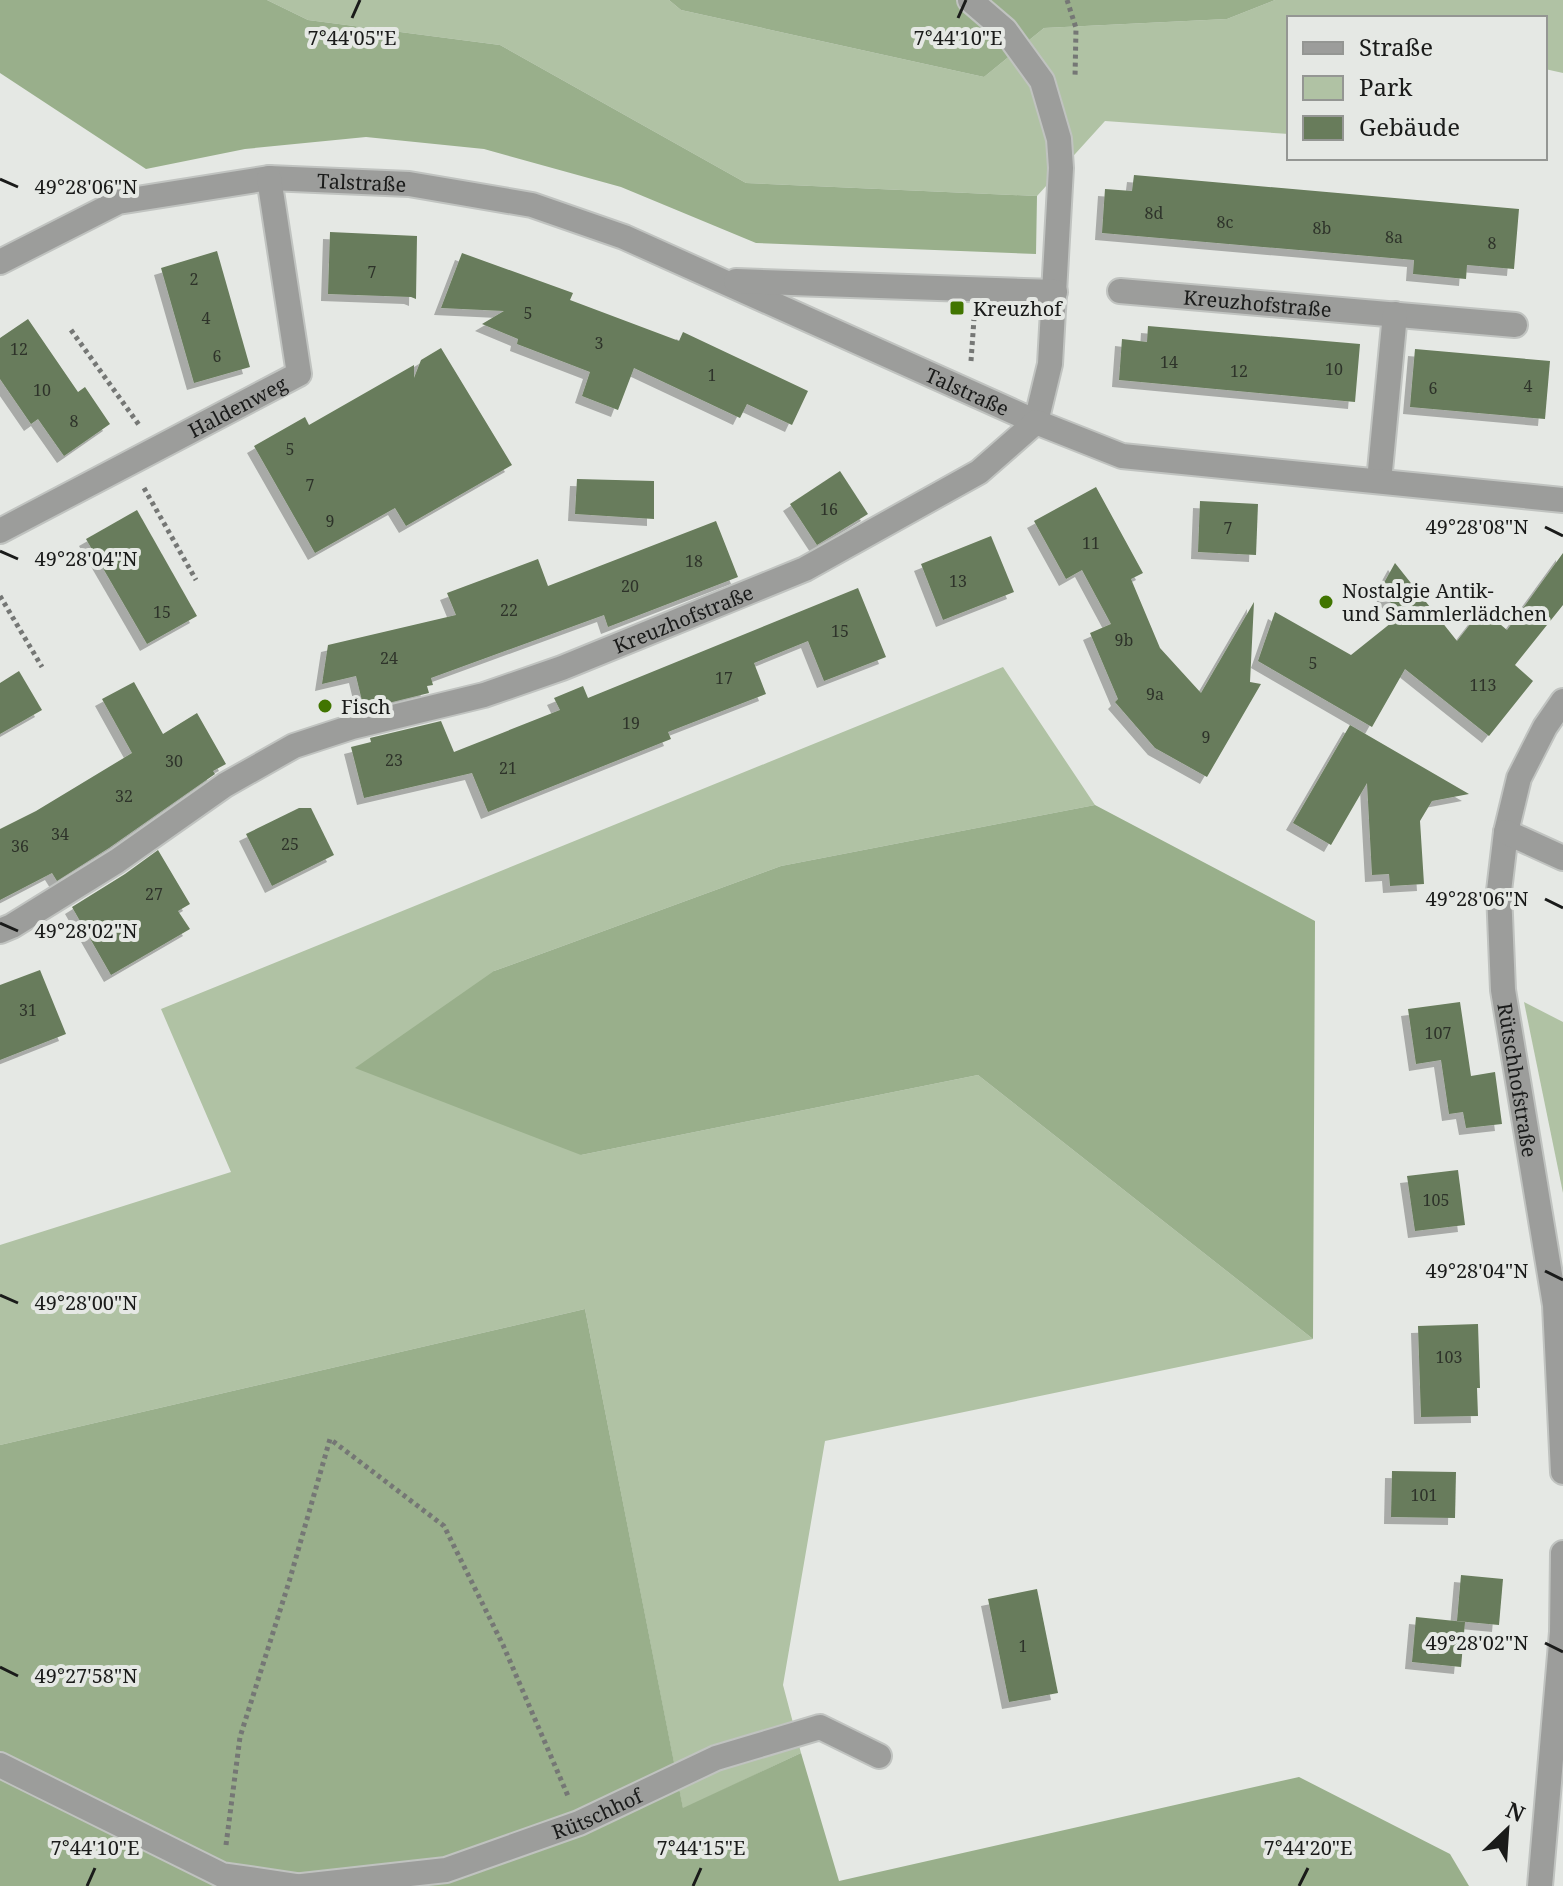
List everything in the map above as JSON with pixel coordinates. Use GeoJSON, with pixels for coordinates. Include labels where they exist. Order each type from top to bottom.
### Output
{"type":"FeatureCollection","features":[{"type":"Feature","properties":{"kind":"street"},"geometry":{"type":"LineString","coordinates":[[970,0],[1005,30],[1042,81],[1059,139],[1061,168],[1050,364],[1036,422],[1122,456],[1563,500]]}},
{"type":"Feature","properties":{"kind":"street","name":"Talstraße"},"geometry":{"type":"LineString","coordinates":[[0,262],[118,202],[269,178],[409,184],[532,205],[624,237],[1036,422]]}},
{"type":"Feature","properties":{"kind":"street","name":"Haldenweg"},"geometry":{"type":"LineString","coordinates":[[0,531],[299,374],[269,178]]}},
{"type":"Feature","properties":{"kind":"street","name":"Talstraße"},"geometry":{"type":"LineString","coordinates":[[725,281],[1055,292]]}},
{"type":"Feature","properties":{"kind":"street","name":"Kreuzhofstraße"},"geometry":{"type":"LineString","coordinates":[[1120,291],[1515,325]]}},
{"type":"Feature","properties":{"kind":"street"},"geometry":{"type":"LineString","coordinates":[[1379,481],[1395,314]]}},
{"type":"Feature","properties":{"kind":"street","name":"Kreuzhofstraße"},"geometry":{"type":"LineString","coordinates":[[0,931],[117,861],[225,785],[294,746],[352,727],[484,695],[805,569],[979,472],[1036,422]]}},
{"type":"Feature","properties":{"kind":"street","name":"Rütschhofstraße"},"geometry":{"type":"LineString","coordinates":[[1563,701],[1545,727],[1519,778],[1506,832],[1499,891],[1503,990],[1555,1305],[1563,1472]]}},
{"type":"Feature","properties":{"kind":"street"},"geometry":{"type":"LineString","coordinates":[[1506,832],[1563,858]]}},
{"type":"Feature","properties":{"kind":"street"},"geometry":{"type":"LineString","coordinates":[[1540,1886],[1562,1632],[1563,1553]]}},
{"type":"Feature","properties":{"kind":"street","name":"Rütschhof"},"geometry":{"type":"LineString","coordinates":[[0,1765],[222,1875],[300,1886],[446,1870],[579,1823],[716,1758],[820,1727],[879,1756]]}},
{"type":"Feature","properties":{"kind":"path"},"geometry":{"type":"LineString","coordinates":[[970,392],[975,290]]}},
{"type":"Feature","properties":{"kind":"path"},"geometry":{"type":"LineString","coordinates":[[71,330],[156,449]]}},
{"type":"Feature","properties":{"kind":"path"},"geometry":{"type":"LineString","coordinates":[[130,463],[196,580]]}},
{"type":"Feature","properties":{"kind":"path"},"geometry":{"type":"LineString","coordinates":[[0,596],[42,667]]}},
{"type":"Feature","properties":{"kind":"path"},"geometry":{"type":"LineString","coordinates":[[222,1875],[240,1737],[330,1439],[444,1526],[503,1645],[579,1823]]}},
{"type":"Feature","properties":{"kind":"green space"},"geometry":{"type":"Polygon","coordinates":[[[0,0],[267,0],[308,20],[500,45],[746,183],[1037,196],[1036,254],[756,243],[621,187],[484,149],[366,137],[245,149],[146,169],[0,73],[0,0]]]}},
{"type":"Feature","properties":{"kind":"green space"},"geometry":{"type":"Polygon","coordinates":[[[267,0],[669,0],[681,10],[984,77],[1044,28],[1227,19],[1275,0],[1563,0],[1563,73],[1547,69],[1547,16],[1287,16],[1287,134],[1105,121],[1037,196],[746,183],[500,45],[308,20],[267,0]]]}},
{"type":"Feature","properties":{"kind":"green space"},"geometry":{"type":"Polygon","coordinates":[[[669,0],[1275,0],[1227,19],[1044,28],[984,77],[681,10],[669,0]]]}},
{"type":"Feature","properties":{"kind":"green space"},"geometry":{"type":"Polygon","coordinates":[[[1003,667],[1095,805],[781,866],[494,971],[581,1155],[978,1075],[1313,1339],[825,1441],[783,1685],[801,1753],[683,1809],[585,1309],[0,1445],[0,1245],[231,1172],[161,1009],[1003,667]]]}},
{"type":"Feature","properties":{"kind":"green space"},"geometry":{"type":"Polygon","coordinates":[[[1095,805],[1315,921],[1313,1339],[978,1075],[581,1155],[355,1068],[494,971],[781,866],[1095,805]]]}},
{"type":"Feature","properties":{"kind":"green space"},"geometry":{"type":"Polygon","coordinates":[[[1524,1002],[1563,1022],[1563,1193],[1524,1002]]]}},
{"type":"Feature","properties":{"kind":"green space"},"geometry":{"type":"Polygon","coordinates":[[[585,1309],[683,1808],[801,1753],[839,1881],[1299,1777],[1450,1854],[1469,1886],[0,1886],[0,1445],[585,1309]]]}},
{"type":"Feature","properties":{"kind":"building"},"geometry":{"type":"Polygon","coordinates":[[[1134,175],[1519,209],[1514,269],[1467,265],[1466,279],[1413,274],[1414,260],[1102,233],[1105,189],[1132,191],[1134,175]]]}},
{"type":"Feature","properties":{"kind":"building"},"geometry":{"type":"Polygon","coordinates":[[[330,232],[417,236],[416,299],[328,294],[330,232]]]}},
{"type":"Feature","properties":{"kind":"building"},"geometry":{"type":"Polygon","coordinates":[[[217,251],[250,367],[194,383],[161,268],[217,251]]]}},
{"type":"Feature","properties":{"kind":"building"},"geometry":{"type":"Polygon","coordinates":[[[462,253],[573,293],[570,300],[679,341],[683,332],[808,391],[792,425],[747,404],[740,418],[634,368],[618,410],[582,396],[590,372],[517,344],[518,339],[482,324],[504,311],[441,308],[462,253]]]}},
{"type":"Feature","properties":{"kind":"building"},"geometry":{"type":"Polygon","coordinates":[[[28,319],[78,392],[85,387],[110,424],[64,456],[38,419],[31,424],[0,379],[0,338],[28,319]]]}},
{"type":"Feature","properties":{"kind":"building"},"geometry":{"type":"Polygon","coordinates":[[[1148,326],[1360,344],[1355,402],[1119,380],[1122,339],[1147,342],[1148,326]]]}},
{"type":"Feature","properties":{"kind":"building"},"geometry":{"type":"Polygon","coordinates":[[[441,348],[512,465],[406,526],[395,508],[315,553],[254,446],[305,417],[309,425],[414,365],[414,378],[421,360],[441,348]]]}},
{"type":"Feature","properties":{"kind":"building"},"geometry":{"type":"Polygon","coordinates":[[[1415,349],[1550,361],[1545,419],[1410,407],[1415,349]]]}},
{"type":"Feature","properties":{"kind":"building"},"geometry":{"type":"Polygon","coordinates":[[[840,471],[868,514],[817,545],[790,504],[840,471]]]}},
{"type":"Feature","properties":{"kind":"building"},"geometry":{"type":"Polygon","coordinates":[[[577,479],[654,481],[654,519],[575,514],[577,479]]]}},
{"type":"Feature","properties":{"kind":"building"},"geometry":{"type":"Polygon","coordinates":[[[1096,487],[1143,573],[1131,579],[1160,648],[1201,693],[1254,602],[1250,682],[1261,684],[1207,777],[1155,748],[1115,702],[1118,699],[1090,633],[1111,624],[1082,570],[1066,579],[1034,521],[1096,487]]]}},
{"type":"Feature","properties":{"kind":"building"},"geometry":{"type":"Polygon","coordinates":[[[1200,501],[1258,504],[1256,555],[1198,552],[1200,501]]]}},
{"type":"Feature","properties":{"kind":"building"},"geometry":{"type":"Polygon","coordinates":[[[137,510],[197,616],[147,644],[86,539],[137,510]]]}},
{"type":"Feature","properties":{"kind":"building"},"geometry":{"type":"Polygon","coordinates":[[[716,521],[738,577],[608,627],[604,615],[431,678],[433,685],[427,686],[429,693],[364,709],[356,676],[322,684],[328,645],[456,615],[447,593],[538,559],[548,586],[716,521]]]}},
{"type":"Feature","properties":{"kind":"building"},"geometry":{"type":"Polygon","coordinates":[[[991,536],[1014,592],[943,620],[921,564],[991,536]]]}},
{"type":"Feature","properties":{"kind":"building"},"geometry":{"type":"Polygon","coordinates":[[[1563,553],[1563,605],[1515,665],[1533,681],[1489,736],[1405,669],[1372,727],[1258,661],[1275,612],[1351,655],[1401,615],[1380,590],[1395,563],[1457,641],[1482,609],[1507,630],[1563,553]]]}},
{"type":"Feature","properties":{"kind":"building"},"geometry":{"type":"Polygon","coordinates":[[[858,588],[886,657],[824,681],[808,641],[754,663],[766,694],[668,732],[671,739],[488,812],[472,773],[364,798],[351,747],[371,742],[370,738],[441,721],[454,752],[560,710],[554,698],[583,686],[588,698],[858,588]]]}},
{"type":"Feature","properties":{"kind":"building"},"geometry":{"type":"Polygon","coordinates":[[[19,671],[42,710],[0,734],[0,683],[19,671]]]}},
{"type":"Feature","properties":{"kind":"building"},"geometry":{"type":"Polygon","coordinates":[[[134,682],[163,734],[197,713],[226,764],[109,848],[57,881],[52,873],[0,900],[0,829],[132,753],[102,699],[134,682]]]}},
{"type":"Feature","properties":{"kind":"building"},"geometry":{"type":"Polygon","coordinates":[[[1350,725],[1469,794],[1432,801],[1420,821],[1424,884],[1390,886],[1389,874],[1372,875],[1367,783],[1331,845],[1293,823],[1350,725]]]}},
{"type":"Feature","properties":{"kind":"building"},"geometry":{"type":"Polygon","coordinates":[[[299,808],[311,808],[334,855],[272,886],[246,834],[299,808]]]}},
{"type":"Feature","properties":{"kind":"building"},"geometry":{"type":"Polygon","coordinates":[[[158,850],[190,904],[178,911],[190,929],[111,975],[72,907],[158,850]]]}},
{"type":"Feature","properties":{"kind":"building"},"geometry":{"type":"Polygon","coordinates":[[[40,970],[66,1034],[0,1060],[0,985],[40,970]]]}},
{"type":"Feature","properties":{"kind":"building"},"geometry":{"type":"Polygon","coordinates":[[[1460,1002],[1471,1076],[1495,1072],[1502,1124],[1466,1128],[1463,1112],[1449,1114],[1441,1060],[1416,1064],[1408,1009],[1460,1002]]]}},
{"type":"Feature","properties":{"kind":"building"},"geometry":{"type":"Polygon","coordinates":[[[1458,1170],[1465,1225],[1415,1231],[1407,1176],[1458,1170]]]}},
{"type":"Feature","properties":{"kind":"building"},"geometry":{"type":"Polygon","coordinates":[[[1478,1324],[1478,1416],[1421,1417],[1418,1326],[1478,1324]]]}},
{"type":"Feature","properties":{"kind":"building"},"geometry":{"type":"Polygon","coordinates":[[[1392,1471],[1456,1472],[1455,1518],[1391,1517],[1392,1471]]]}},
{"type":"Feature","properties":{"kind":"building"},"geometry":{"type":"Polygon","coordinates":[[[1461,1575],[1503,1579],[1499,1625],[1457,1621],[1461,1575]]]}},
{"type":"Feature","properties":{"kind":"building"},"geometry":{"type":"Polygon","coordinates":[[[1037,1589],[1058,1693],[1009,1702],[988,1599],[1037,1589]]]}},
{"type":"Feature","properties":{"kind":"building"},"geometry":{"type":"Polygon","coordinates":[[[1416,1617],[1465,1622],[1461,1667],[1412,1662],[1416,1617]]]}},
{"type":"Feature","properties":{"kind":"place","name":"Kreuzhof"},"geometry":{"type":"Point","coordinates":[957,308]}},
{"type":"Feature","properties":{"kind":"place","name":"Nostalgie Antik- und Sammlerlädchen"},"geometry":{"type":"Point","coordinates":[1326,602]}},
{"type":"Feature","properties":{"kind":"place","name":"Fisch"},"geometry":{"type":"Point","coordinates":[325,706]}}]}
